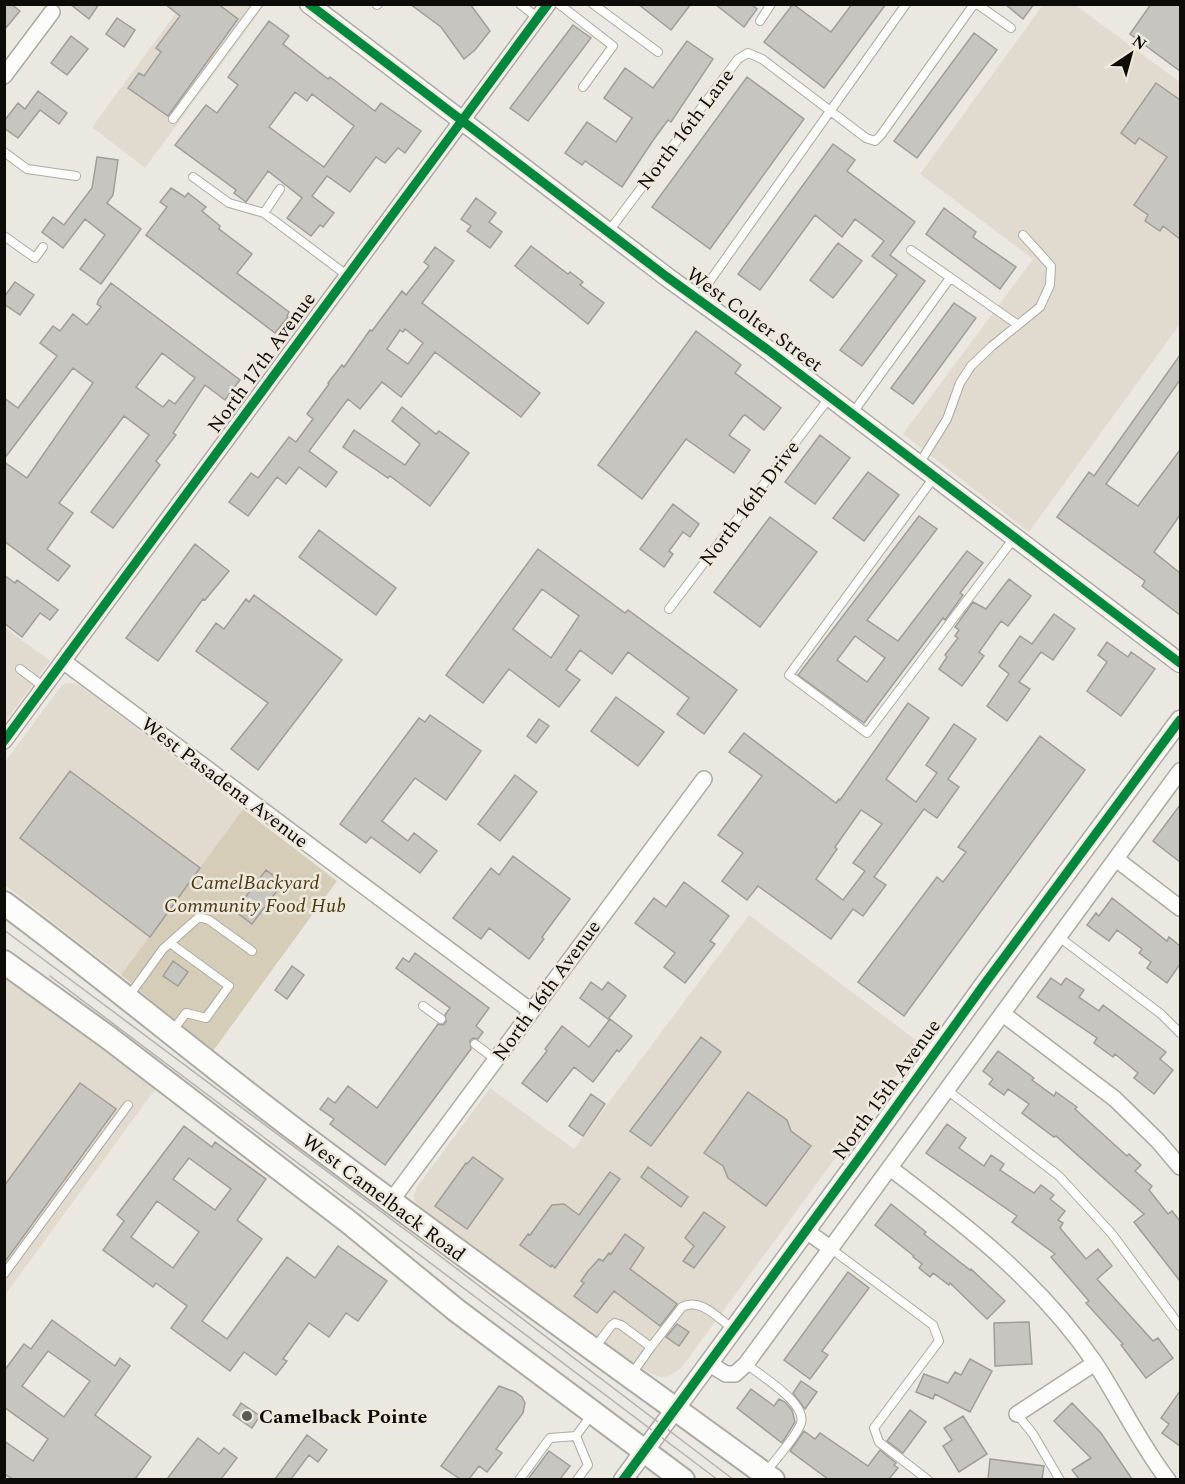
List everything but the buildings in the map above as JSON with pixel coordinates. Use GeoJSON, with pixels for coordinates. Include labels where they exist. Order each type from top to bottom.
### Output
{"type":"FeatureCollection","features":[{"type":"Feature","properties":{"kind":"main road","name":"West Camelback Road"},"geometry":{"type":"LineString","coordinates":[[4,903],[128,997],[287,1124],[769,1477]]}},
{"type":"Feature","properties":{"kind":"main road","name":"West Camelback Road"},"geometry":{"type":"LineString","coordinates":[[4,962],[109,1038],[324,1202],[456,1310],[683,1479]]}},
{"type":"Feature","properties":{"kind":"street","name":"West Colter Street"},"geometry":{"type":"LineString","coordinates":[[309,4],[1180,663]]}},
{"type":"Feature","properties":{"kind":"street","name":"North 17th Avenue"},"geometry":{"type":"LineString","coordinates":[[4,741],[548,4]]}},
{"type":"Feature","properties":{"kind":"street"},"geometry":{"type":"LineString","coordinates":[[4,76],[52,12]]}},
{"type":"Feature","properties":{"kind":"street","name":"West Pasadena Avenue"},"geometry":{"type":"LineString","coordinates":[[63,661],[531,1011]]}},
{"type":"Feature","properties":{"kind":"street","name":"North 15th Avenue"},"geometry":{"type":"LineString","coordinates":[[623,1479],[1180,720]]}},
{"type":"Feature","properties":{"kind":"street","name":"North 16th Avenue"},"geometry":{"type":"LineString","coordinates":[[391,1201],[704,779]]}},
{"type":"Feature","properties":{"kind":"street"},"geometry":{"type":"LineString","coordinates":[[708,1363],[726,1374],[735,1374],[746,1364],[1116,859],[1178,780]]}},
{"type":"Feature","properties":{"kind":"street"},"geometry":{"type":"LineString","coordinates":[[1116,859],[1180,908]]}},
{"type":"Feature","properties":{"kind":"street"},"geometry":{"type":"LineString","coordinates":[[1003,1014],[1115,1099],[1158,1141],[1180,1167]]}},
{"type":"Feature","properties":{"kind":"street"},"geometry":{"type":"LineString","coordinates":[[890,1168],[973,1230],[1022,1275],[1057,1314],[1095,1362],[1168,1479]]}},
{"type":"Feature","properties":{"kind":"street"},"geometry":{"type":"LineString","coordinates":[[805,1230],[831,1248]]}},
{"type":"Feature","properties":{"kind":"street"},"geometry":{"type":"LineString","coordinates":[[1017,1414],[1095,1362]]}},
{"type":"Feature","properties":{"kind":"lane"},"geometry":{"type":"LineString","coordinates":[[173,119],[258,4]]}},
{"type":"Feature","properties":{"kind":"lane"},"geometry":{"type":"LineString","coordinates":[[520,4],[538,18]]}},
{"type":"Feature","properties":{"kind":"lane"},"geometry":{"type":"LineString","coordinates":[[559,4],[613,46],[583,87]]}},
{"type":"Feature","properties":{"kind":"lane"},"geometry":{"type":"LineString","coordinates":[[593,4],[657,52]]}},
{"type":"Feature","properties":{"kind":"lane"},"geometry":{"type":"LineString","coordinates":[[760,21],[771,4]]}},
{"type":"Feature","properties":{"kind":"lane"},"geometry":{"type":"LineString","coordinates":[[698,298],[906,4]]}},
{"type":"Feature","properties":{"kind":"lane"},"geometry":{"type":"LineString","coordinates":[[976,4],[1011,28]]}},
{"type":"Feature","properties":{"kind":"lane","name":"North 16th Lane"},"geometry":{"type":"LineString","coordinates":[[608,232],[738,59],[748,53],[762,59],[866,138],[875,141],[976,4]]}},
{"type":"Feature","properties":{"kind":"lane"},"geometry":{"type":"LineString","coordinates":[[4,152],[27,169],[76,176]]}},
{"type":"Feature","properties":{"kind":"lane"},"geometry":{"type":"LineString","coordinates":[[193,177],[229,203],[264,213],[348,276]]}},
{"type":"Feature","properties":{"kind":"lane"},"geometry":{"type":"LineString","coordinates":[[264,213],[280,189]]}},
{"type":"Feature","properties":{"kind":"lane"},"geometry":{"type":"LineString","coordinates":[[919,464],[947,419],[960,383],[971,366],[1040,308],[1050,285],[1051,266],[1023,235]]}},
{"type":"Feature","properties":{"kind":"lane"},"geometry":{"type":"LineString","coordinates":[[4,236],[35,258],[43,247]]}},
{"type":"Feature","properties":{"kind":"lane"},"geometry":{"type":"LineString","coordinates":[[911,250],[1018,325]]}},
{"type":"Feature","properties":{"kind":"lane"},"geometry":{"type":"LineString","coordinates":[[852,414],[950,278]]}},
{"type":"Feature","properties":{"kind":"lane","name":"North 16th Drive"},"geometry":{"type":"LineString","coordinates":[[669,609],[830,397]]}},
{"type":"Feature","properties":{"kind":"lane"},"geometry":{"type":"LineString","coordinates":[[935,476],[789,675],[867,733],[1015,537]]}},
{"type":"Feature","properties":{"kind":"lane"},"geometry":{"type":"LineString","coordinates":[[20,669],[44,687]]}},
{"type":"Feature","properties":{"kind":"lane"},"geometry":{"type":"LineString","coordinates":[[128,997],[163,949],[199,917],[209,920],[252,951]]}},
{"type":"Feature","properties":{"kind":"lane"},"geometry":{"type":"LineString","coordinates":[[1059,937],[1161,1014],[1180,1033]]}},
{"type":"Feature","properties":{"kind":"lane"},"geometry":{"type":"LineString","coordinates":[[170,943],[229,986],[206,1018],[186,1013],[172,1032]]}},
{"type":"Feature","properties":{"kind":"lane"},"geometry":{"type":"LineString","coordinates":[[423,1006],[441,1019]]}},
{"type":"Feature","properties":{"kind":"lane"},"geometry":{"type":"LineString","coordinates":[[475,1044],[495,1059]]}},
{"type":"Feature","properties":{"kind":"lane"},"geometry":{"type":"LineString","coordinates":[[947,1090],[1059,1176],[1112,1234],[1180,1326]]}},
{"type":"Feature","properties":{"kind":"lane"},"geometry":{"type":"LineString","coordinates":[[4,1274],[128,1105]]}},
{"type":"Feature","properties":{"kind":"lane"},"geometry":{"type":"LineString","coordinates":[[831,1248],[933,1325],[939,1341],[874,1428],[879,1442],[928,1479]]}},
{"type":"Feature","properties":{"kind":"lane"},"geometry":{"type":"LineString","coordinates":[[630,1376],[682,1307],[687,1304],[701,1305],[733,1329]]}},
{"type":"Feature","properties":{"kind":"lane"},"geometry":{"type":"LineString","coordinates":[[593,1350],[615,1323],[651,1347]]}},
{"type":"Feature","properties":{"kind":"lane"},"geometry":{"type":"LineString","coordinates":[[746,1364],[795,1402],[801,1414],[800,1425],[769,1477]]}},
{"type":"Feature","properties":{"kind":"lane"},"geometry":{"type":"LineString","coordinates":[[576,1436],[592,1413]]}},
{"type":"Feature","properties":{"kind":"lane"},"geometry":{"type":"LineString","coordinates":[[1017,1414],[1033,1434],[1060,1479]]}},
{"type":"Feature","properties":{"kind":"lane"},"geometry":{"type":"LineString","coordinates":[[519,1479],[550,1438],[576,1436]]}},
{"type":"Feature","properties":{"kind":"lane"},"geometry":{"type":"LineString","coordinates":[[576,1436],[588,1465],[577,1479]]}},
{"type":"Feature","properties":{"kind":"shaded area"},"geometry":{"type":"Polygon","coordinates":[[[182,5],[265,5],[145,168],[92,127],[182,5]]]}},
{"type":"Feature","properties":{"kind":"shaded area"},"geometry":{"type":"Polygon","coordinates":[[[1043,5],[1075,5],[1180,82],[1180,324],[1029,532],[903,434],[1033,259],[920,174],[1043,5]]]}},
{"type":"Feature","properties":{"kind":"shaded area"},"geometry":{"type":"Polygon","coordinates":[[[4,627],[50,661],[5,722],[4,722],[4,627]]]}},
{"type":"Feature","properties":{"kind":"shaded area"},"geometry":{"type":"Polygon","coordinates":[[[74,683],[82,687],[243,809],[121,975],[5,885],[4,763],[62,685],[74,683]]]}},
{"type":"Feature","properties":{"kind":"shaded area"},"geometry":{"type":"Polygon","coordinates":[[[749,915],[920,1043],[682,1367],[669,1376],[661,1377],[651,1374],[555,1310],[417,1205],[414,1194],[490,1088],[574,1149],[749,915]]]}},
{"type":"Feature","properties":{"kind":"shaded area"},"geometry":{"type":"Polygon","coordinates":[[[5,975],[156,1088],[5,1295],[5,975]]]}},
{"type":"Feature","properties":{"kind":"green space","name":"CamelBackyard Community Food Hub"},"geometry":{"type":"Polygon","coordinates":[[[243,809],[337,881],[213,1051],[121,975],[243,809]]]}},
{"type":"Feature","properties":{"kind":"tram line"},"geometry":{"type":"LineString","coordinates":[[4,930],[419,1240],[734,1480]]}},
{"type":"Feature","properties":{"kind":"tram line"},"geometry":{"type":"LineString","coordinates":[[50,976],[718,1480]]}},
{"type":"Feature","properties":{"kind":"cycle path"},"geometry":{"type":"LineString","coordinates":[[309,4],[1180,663]]}},
{"type":"Feature","properties":{"kind":"cycle path"},"geometry":{"type":"LineString","coordinates":[[4,741],[548,4]]}},
{"type":"Feature","properties":{"kind":"cycle path"},"geometry":{"type":"LineString","coordinates":[[623,1480],[1180,720]]}},
{"type":"Feature","properties":{"kind":"place","name":"Camelback Pointe"},"geometry":{"type":"Point","coordinates":[247,1416]}}]}
